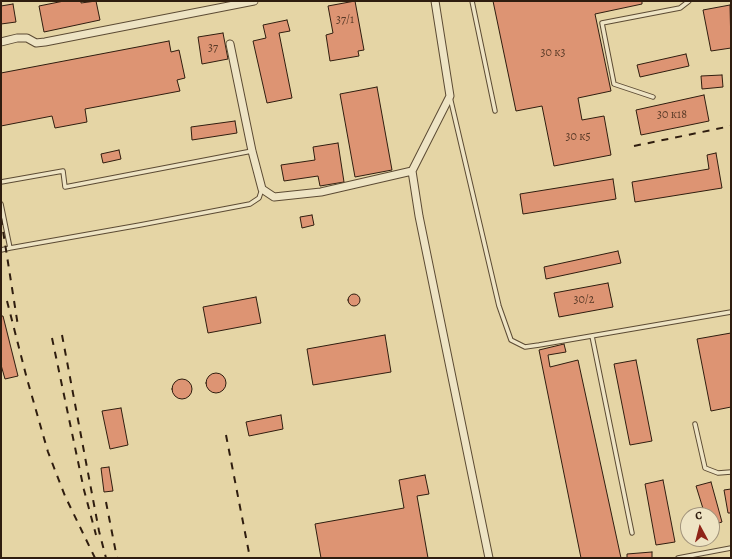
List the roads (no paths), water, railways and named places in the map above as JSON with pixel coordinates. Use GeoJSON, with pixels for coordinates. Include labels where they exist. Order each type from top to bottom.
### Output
{"type":"FeatureCollection","features":[{"type":"Feature","properties":{"kind":"street"},"geometry":{"type":"LineString","coordinates":[[1,42],[17,38],[27,38],[36,43],[45,42],[254,1]]}},
{"type":"Feature","properties":{"kind":"street"},"geometry":{"type":"LineString","coordinates":[[435,1],[450,96],[412,171],[418,216],[488,558]]}},
{"type":"Feature","properties":{"kind":"street"},"geometry":{"type":"LineString","coordinates":[[230,44],[252,151],[262,189],[274,197],[321,192],[412,171]]}},
{"type":"Feature","properties":{"kind":"lane"},"geometry":{"type":"LineString","coordinates":[[472,1],[495,111]]}},
{"type":"Feature","properties":{"kind":"lane"},"geometry":{"type":"LineString","coordinates":[[653,97],[614,84],[602,23],[680,8],[689,1]]}},
{"type":"Feature","properties":{"kind":"lane"},"geometry":{"type":"LineString","coordinates":[[450,96],[499,306],[511,340],[525,347],[731,312]]}},
{"type":"Feature","properties":{"kind":"lane"},"geometry":{"type":"LineString","coordinates":[[1,182],[63,171],[65,187],[252,151]]}},
{"type":"Feature","properties":{"kind":"lane"},"geometry":{"type":"LineString","coordinates":[[1,250],[250,204],[259,198],[262,189]]}},
{"type":"Feature","properties":{"kind":"lane"},"geometry":{"type":"LineString","coordinates":[[1,204],[10,248]]}},
{"type":"Feature","properties":{"kind":"lane"},"geometry":{"type":"LineString","coordinates":[[592,336],[632,533]]}},
{"type":"Feature","properties":{"kind":"lane"},"geometry":{"type":"LineString","coordinates":[[695,424],[705,468],[718,473],[731,472]]}},
{"type":"Feature","properties":{"kind":"lane"},"geometry":{"type":"LineString","coordinates":[[678,558],[731,548]]}},
{"type":"Feature","properties":{"kind":"railway"},"geometry":{"type":"LineString","coordinates":[[634,146],[731,126]]}},
{"type":"Feature","properties":{"kind":"railway"},"geometry":{"type":"LineString","coordinates":[[1,218],[18,326]]}},
{"type":"Feature","properties":{"kind":"railway"},"geometry":{"type":"LineString","coordinates":[[7,301],[48,452],[65,496],[95,558]]}},
{"type":"Feature","properties":{"kind":"railway"},"geometry":{"type":"LineString","coordinates":[[62,335],[99,531],[106,558]]}},
{"type":"Feature","properties":{"kind":"railway"},"geometry":{"type":"LineString","coordinates":[[52,338],[84,490],[96,535]]}},
{"type":"Feature","properties":{"kind":"railway"},"geometry":{"type":"LineString","coordinates":[[226,435],[250,558]]}},
{"type":"Feature","properties":{"kind":"railway"},"geometry":{"type":"LineString","coordinates":[[106,502],[117,558]]}}]}
